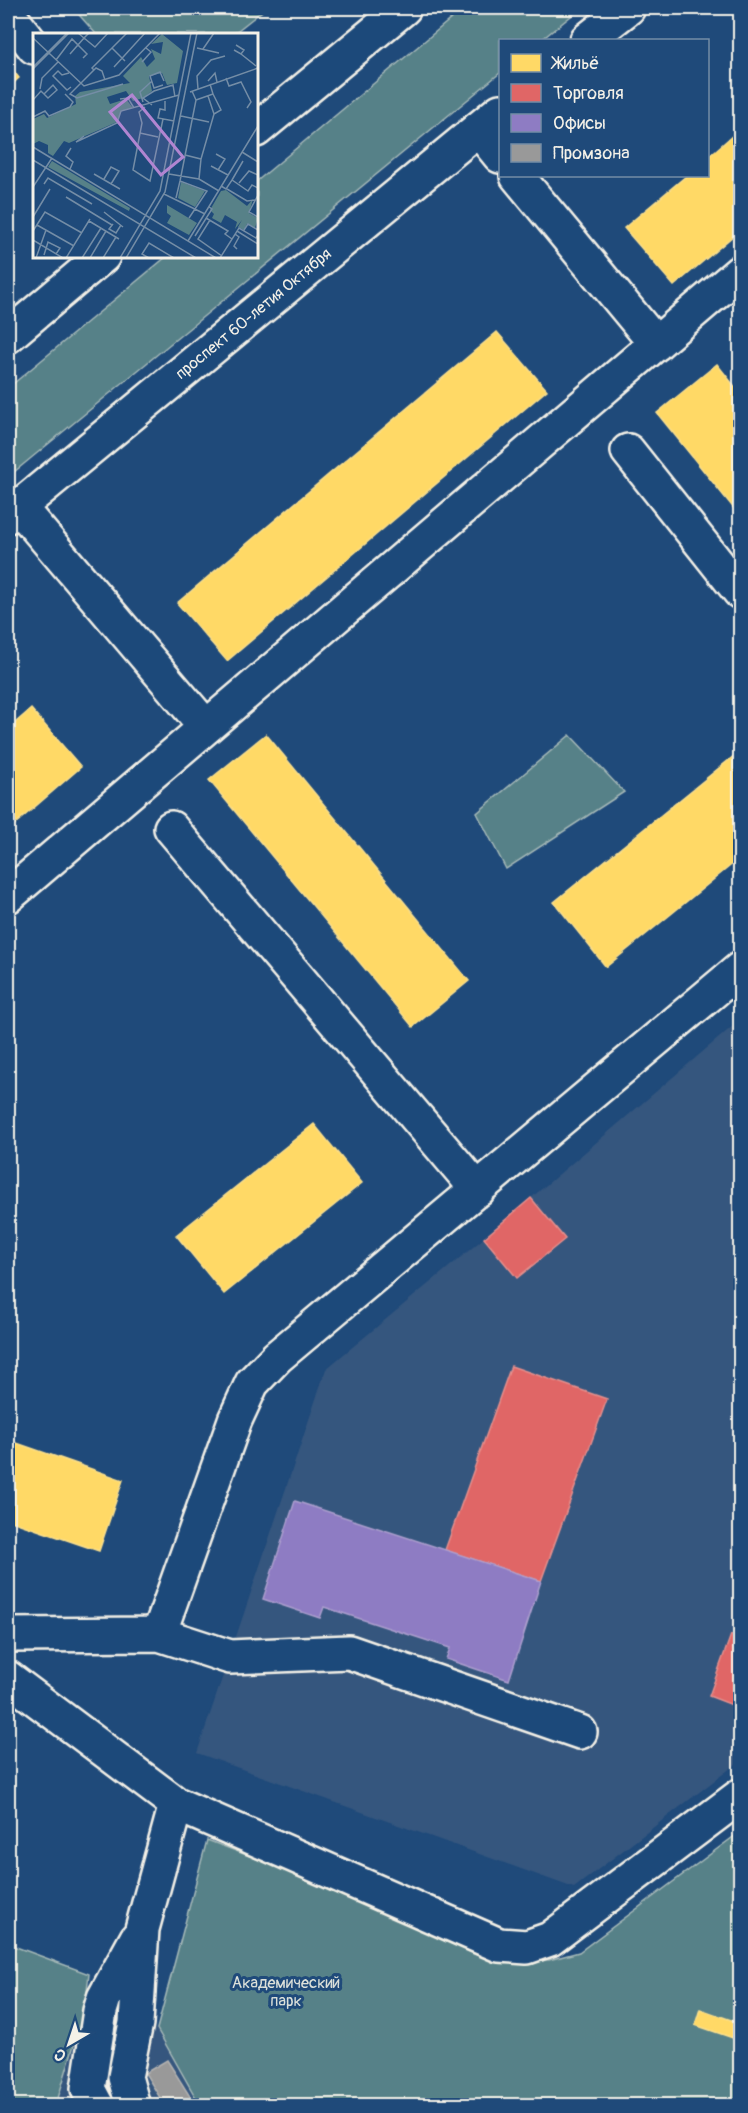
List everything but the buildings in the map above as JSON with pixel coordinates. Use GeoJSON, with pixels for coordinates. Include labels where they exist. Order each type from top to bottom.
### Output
{"type":"FeatureCollection","features":[{"type":"Feature","properties":{"kind":"main road"},"geometry":{"type":"LineString","coordinates":[[258,128],[404,8]]}},
{"type":"Feature","properties":{"kind":"main road"},"geometry":{"type":"LineString","coordinates":[[588,39],[628,8]]}},
{"type":"Feature","properties":{"kind":"main road"},"geometry":{"type":"LineString","coordinates":[[8,14],[33,46]]}},
{"type":"Feature","properties":{"kind":"main road"},"geometry":{"type":"LineString","coordinates":[[489,120],[499,150]]}},
{"type":"Feature","properties":{"kind":"main road","name":"проспект 60-летия Октября"},"geometry":{"type":"LineString","coordinates":[[13,512],[489,120]]}},
{"type":"Feature","properties":{"kind":"main road"},"geometry":{"type":"LineString","coordinates":[[518,177],[656,344]]}},
{"type":"Feature","properties":{"kind":"main road"},"geometry":{"type":"LineString","coordinates":[[8,336],[101,258]]}},
{"type":"Feature","properties":{"kind":"main road"},"geometry":{"type":"LineString","coordinates":[[8,896],[741,272]]}},
{"type":"Feature","properties":{"kind":"main road"},"geometry":{"type":"LineString","coordinates":[[628,451],[741,592]]}},
{"type":"Feature","properties":{"kind":"main road"},"geometry":{"type":"LineString","coordinates":[[13,512],[206,727]]}},
{"type":"Feature","properties":{"kind":"main road"},"geometry":{"type":"LineString","coordinates":[[171,828],[478,1191]]}},
{"type":"Feature","properties":{"kind":"main road"},"geometry":{"type":"LineString","coordinates":[[159,1634],[235,1420],[252,1383],[277,1357],[741,969]]}},
{"type":"Feature","properties":{"kind":"main road"},"geometry":{"type":"LineString","coordinates":[[8,1635],[159,1634],[230,1657],[350,1652],[580,1732]]}},
{"type":"Feature","properties":{"kind":"main road"},"geometry":{"type":"LineString","coordinates":[[8,1678],[176,1804],[499,1945],[527,1947],[550,1939],[741,1796]]}},
{"type":"Feature","properties":{"kind":"main road"},"geometry":{"type":"LineString","coordinates":[[133,2106],[125,2078],[136,2023],[142,1929],[176,1804]]}},
{"type":"Feature","properties":{"kind":"main road"},"geometry":{"type":"LineString","coordinates":[[97,2106],[88,2089],[100,2011],[104,1998],[142,1929]]}},
{"type":"Feature","properties":{"kind":"shaded area"},"geometry":{"type":"Polygon","coordinates":[[[740,1020],[740,1761],[574,1888],[197,1753],[326,1369],[484,1238],[517,1278],[565,1239],[531,1198],[740,1020]]]}},
{"type":"Feature","properties":{"kind":"shaded area"},"geometry":{"type":"Polygon","coordinates":[[[85,2008],[157,2029],[200,2105],[56,2106],[85,2008]]]}},
{"type":"Feature","properties":{"kind":"green space"},"geometry":{"type":"Polygon","coordinates":[[[73,8],[266,8],[234,33],[95,33],[73,8]]]}},
{"type":"Feature","properties":{"kind":"green space"},"geometry":{"type":"Polygon","coordinates":[[[464,8],[581,8],[542,39],[499,39],[499,74],[8,477],[8,388],[165,258],[258,258],[258,180],[464,8]]]}},
{"type":"Feature","properties":{"kind":"green space"},"geometry":{"type":"Polygon","coordinates":[[[570,735],[624,792],[506,869],[477,813],[570,735]]]}},
{"type":"Feature","properties":{"kind":"green space","name":"Академический парк"},"geometry":{"type":"Polygon","coordinates":[[[740,1832],[740,2105],[200,2105],[157,2029],[207,1840],[515,1957],[549,1960],[579,1952],[740,1832]]]}},
{"type":"Feature","properties":{"kind":"green space"},"geometry":{"type":"Polygon","coordinates":[[[8,1944],[89,1974],[85,2008],[56,2105],[8,2105],[8,1944]]]}}]}
